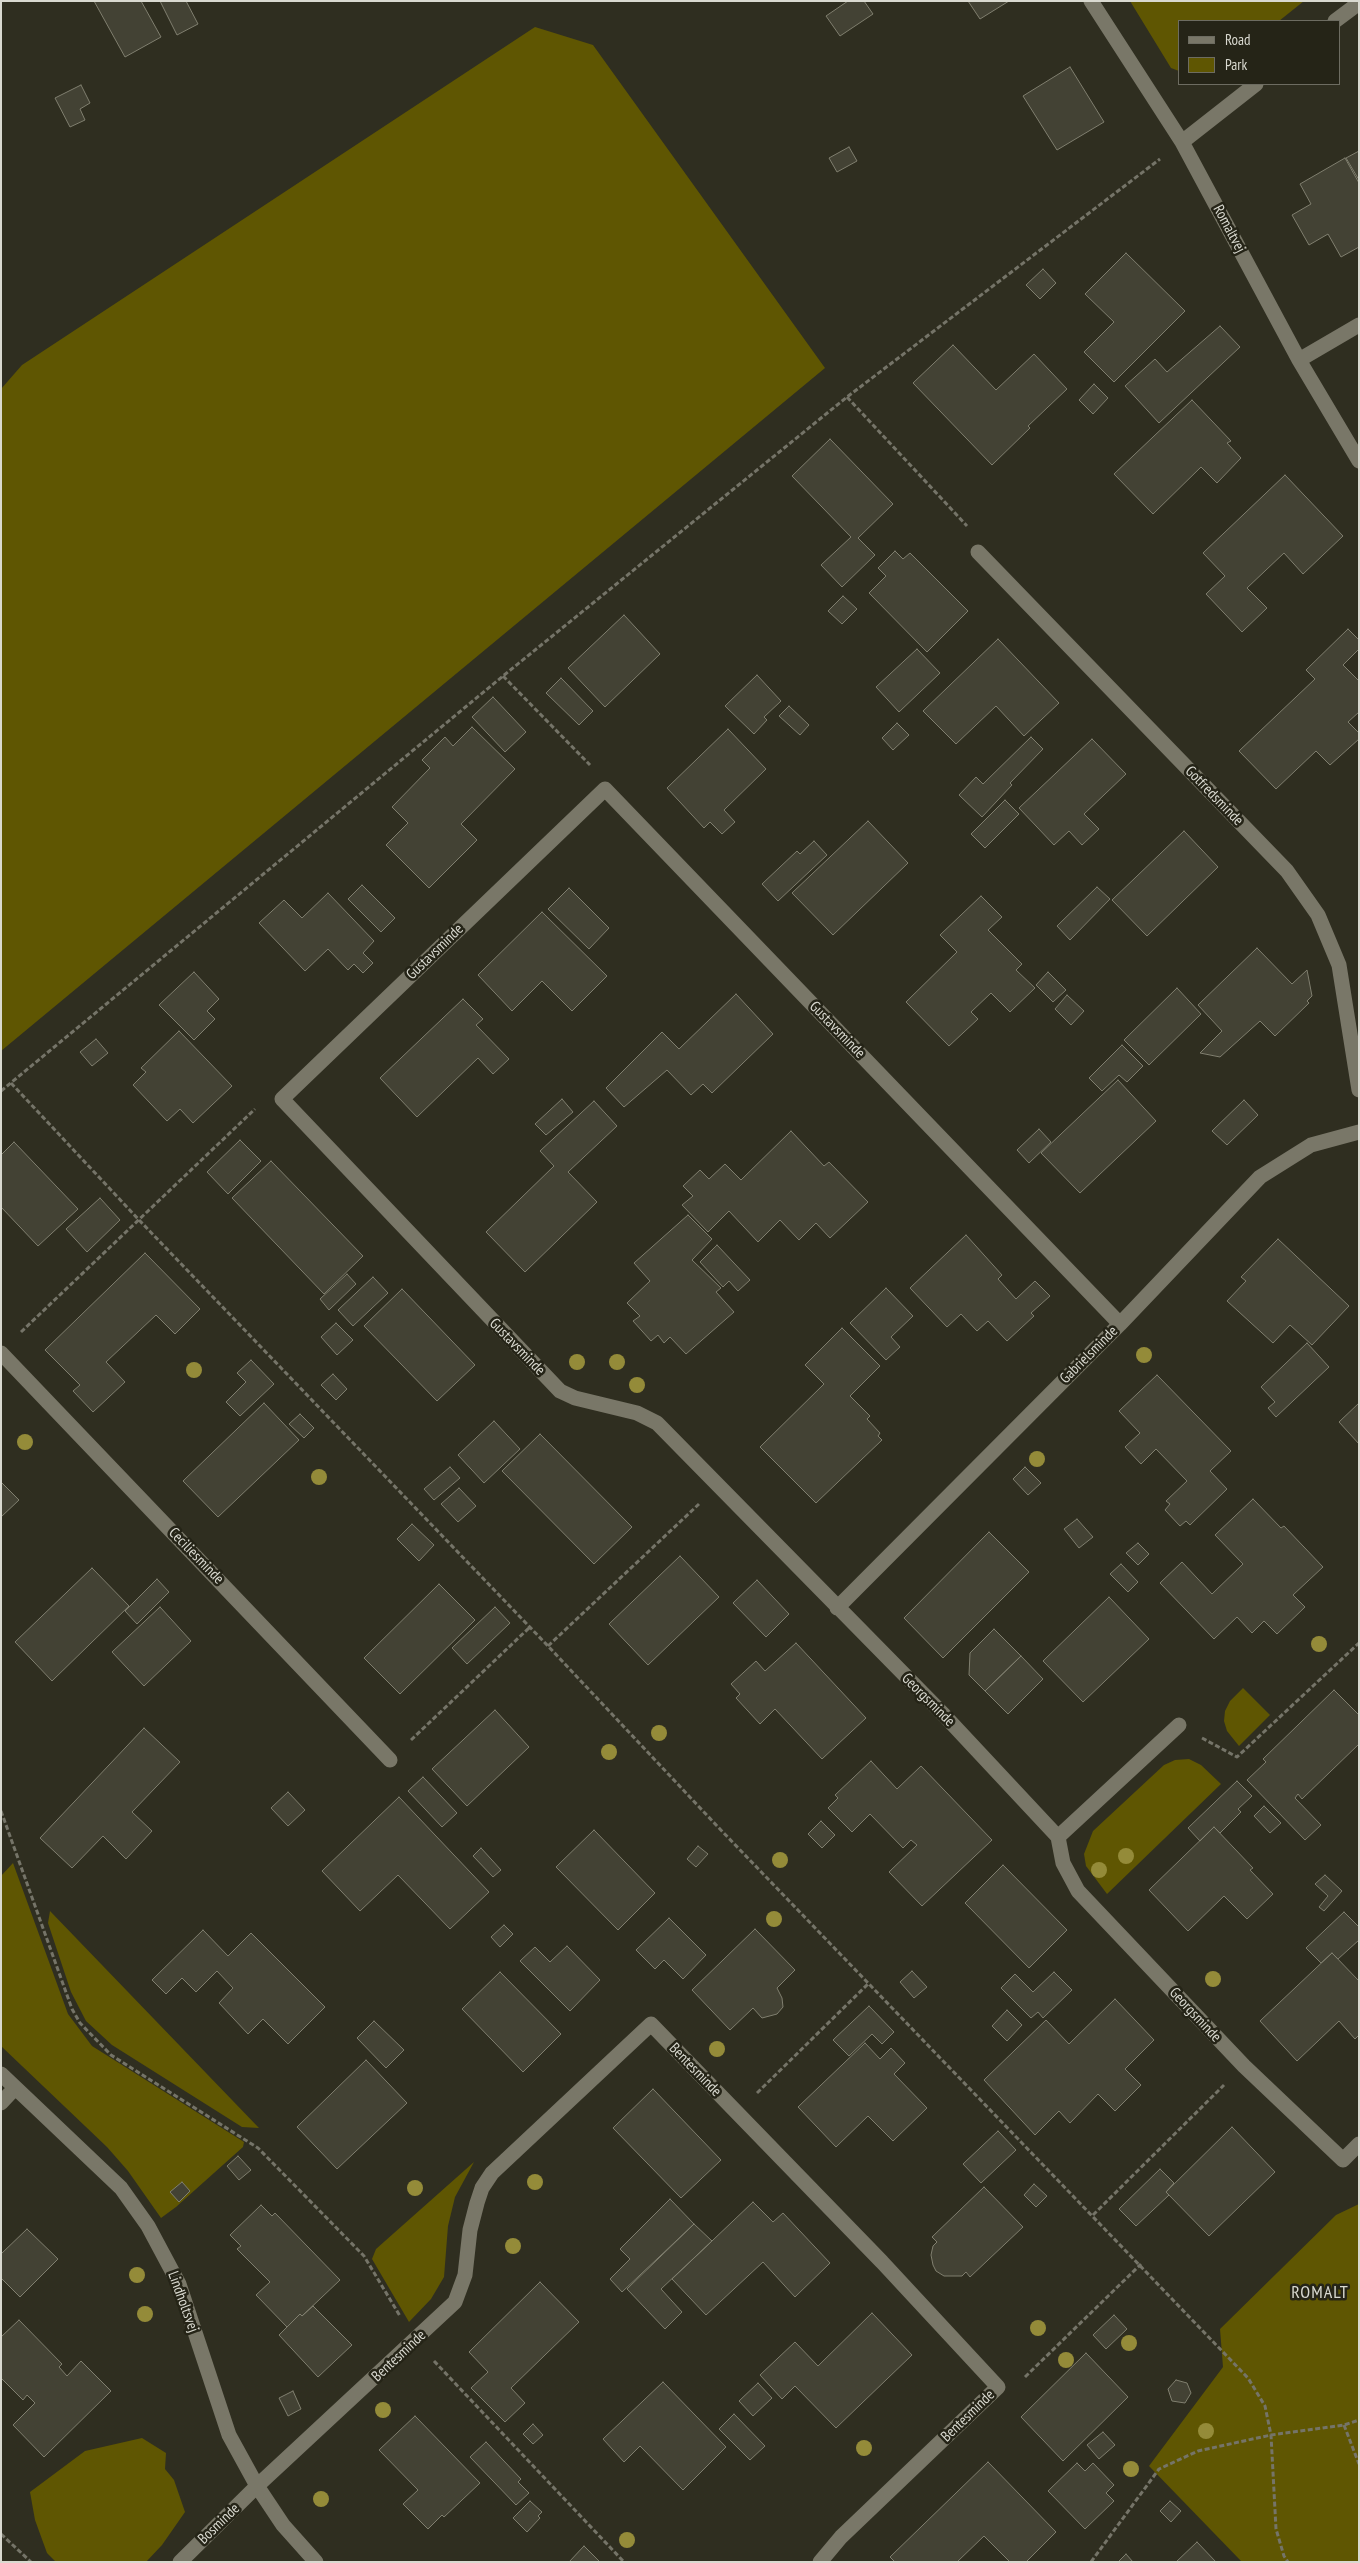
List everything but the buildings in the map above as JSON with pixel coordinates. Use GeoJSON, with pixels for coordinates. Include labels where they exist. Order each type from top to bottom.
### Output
{"type":"FeatureCollection","features":[{"type":"Feature","properties":{"kind":"street","name":"Romaltvej"},"geometry":{"type":"LineString","coordinates":[[1091,1],[1182,142],[1299,360],[1359,461]]}},
{"type":"Feature","properties":{"kind":"street"},"geometry":{"type":"LineString","coordinates":[[1336,20],[1359,3]]}},
{"type":"Feature","properties":{"kind":"street"},"geometry":{"type":"LineString","coordinates":[[1182,142],[1255,85]]}},
{"type":"Feature","properties":{"kind":"street"},"geometry":{"type":"LineString","coordinates":[[1299,360],[1359,326]]}},
{"type":"Feature","properties":{"kind":"street","name":"Gotfredsminde"},"geometry":{"type":"LineString","coordinates":[[978,552],[1287,871],[1318,915],[1339,965],[1359,1090]]}},
{"type":"Feature","properties":{"kind":"street","name":"Gustavsminde"},"geometry":{"type":"LineString","coordinates":[[837,1608],[657,1423],[637,1412],[583,1400],[560,1391],[282,1099],[605,789],[1120,1324]]}},
{"type":"Feature","properties":{"kind":"street","name":"Gabrielsminde"},"geometry":{"type":"LineString","coordinates":[[837,1608],[1120,1324],[1260,1177],[1311,1145],[1359,1132]]}},
{"type":"Feature","properties":{"kind":"street","name":"Ceciliesminde"},"geometry":{"type":"LineString","coordinates":[[1,1353],[390,1760]]}},
{"type":"Feature","properties":{"kind":"street","name":"Georgsminde"},"geometry":{"type":"LineString","coordinates":[[837,1608],[944,1716],[1058,1837],[1063,1863],[1078,1891],[1244,2066],[1343,2160],[1359,2144]]}},
{"type":"Feature","properties":{"kind":"street"},"geometry":{"type":"LineString","coordinates":[[1058,1837],[1179,1725]]}},
{"type":"Feature","properties":{"kind":"street","name":"Bentesminde"},"geometry":{"type":"LineString","coordinates":[[257,2486],[455,2302],[465,2276],[470,2230],[477,2203],[482,2188],[492,2173],[651,2024],[882,2262],[998,2387],[841,2537],[820,2562]]}},
{"type":"Feature","properties":{"kind":"street","name":"Lindholtsvej"},"geometry":{"type":"LineString","coordinates":[[1,2074],[121,2188],[148,2226],[178,2284],[229,2435],[257,2486],[283,2525],[316,2562]]}},
{"type":"Feature","properties":{"kind":"street"},"geometry":{"type":"LineString","coordinates":[[1,2103],[15,2088]]}},
{"type":"Feature","properties":{"kind":"street","name":"Bosminde"},"geometry":{"type":"LineString","coordinates":[[180,2562],[257,2486]]}},
{"type":"Feature","properties":{"kind":"path"},"geometry":{"type":"LineString","coordinates":[[1,1090],[503,676],[847,396],[1182,142]]}},
{"type":"Feature","properties":{"kind":"path"},"geometry":{"type":"LineString","coordinates":[[847,396],[967,526],[978,552]]}},
{"type":"Feature","properties":{"kind":"path"},"geometry":{"type":"LineString","coordinates":[[503,676],[591,766],[605,789]]}},
{"type":"Feature","properties":{"kind":"path"},"geometry":{"type":"LineString","coordinates":[[11,1083],[140,1221],[530,1627],[718,1827],[1141,2264],[1248,2378],[1265,2406],[1271,2435],[1276,2528],[1284,2556],[1288,2562]]}},
{"type":"Feature","properties":{"kind":"path"},"geometry":{"type":"LineString","coordinates":[[15,1338],[256,1109],[282,1099]]}},
{"type":"Feature","properties":{"kind":"path"},"geometry":{"type":"LineString","coordinates":[[548,1646],[718,1486]]}},
{"type":"Feature","properties":{"kind":"path"},"geometry":{"type":"LineString","coordinates":[[390,1760],[530,1627]]}},
{"type":"Feature","properties":{"kind":"path"},"geometry":{"type":"LineString","coordinates":[[1179,1725],[1237,1758],[1359,1643]]}},
{"type":"Feature","properties":{"kind":"path"},"geometry":{"type":"LineString","coordinates":[[1,1811],[72,2009],[80,2023],[111,2056],[242,2135],[258,2148],[364,2256],[415,2341],[624,2562]]}},
{"type":"Feature","properties":{"kind":"path"},"geometry":{"type":"LineString","coordinates":[[737,2112],[869,1983]]}},
{"type":"Feature","properties":{"kind":"path"},"geometry":{"type":"LineString","coordinates":[[1093,2215],[1244,2066]]}},
{"type":"Feature","properties":{"kind":"path"},"geometry":{"type":"LineString","coordinates":[[998,2387],[1021,2381],[1141,2264]]}},
{"type":"Feature","properties":{"kind":"path"},"geometry":{"type":"LineString","coordinates":[[1090,2562],[1159,2469],[1198,2451],[1271,2435],[1344,2425],[1359,2420]]}},
{"type":"Feature","properties":{"kind":"path"},"geometry":{"type":"LineString","coordinates":[[1344,2425],[1359,2464]]}},
{"type":"Feature","properties":{"kind":"path"},"geometry":{"type":"LineString","coordinates":[[1,2534],[31,2562]]}},
{"type":"Feature","properties":{"kind":"green space"},"geometry":{"type":"Polygon","coordinates":[[[1130,1],[1304,1],[1280,20],[1178,20],[1178,71],[1171,68],[1130,1]]]}},
{"type":"Feature","properties":{"kind":"green space"},"geometry":{"type":"Polygon","coordinates":[[[535,27],[593,45],[825,368],[1,1051],[1,389],[22,365],[535,27]]]}},
{"type":"Feature","properties":{"kind":"green space"},"geometry":{"type":"Polygon","coordinates":[[[1243,1688],[1270,1715],[1239,1746],[1227,1731],[1224,1721],[1225,1711],[1230,1701],[1243,1688]]]}},
{"type":"Feature","properties":{"kind":"green space"},"geometry":{"type":"Polygon","coordinates":[[[1189,1759],[1201,1765],[1221,1784],[1107,1894],[1086,1866],[1084,1854],[1093,1831],[1164,1765],[1175,1760],[1189,1759]]]}},
{"type":"Feature","properties":{"kind":"green space"},"geometry":{"type":"Polygon","coordinates":[[[13,1863],[68,2014],[92,2046],[244,2142],[243,2147],[176,2207],[161,2218],[128,2171],[107,2147],[1,2046],[1,1876],[13,1863]]]}},
{"type":"Feature","properties":{"kind":"green space"},"geometry":{"type":"Polygon","coordinates":[[[50,1911],[259,2128],[242,2127],[112,2045],[86,2021],[71,1992],[48,1923],[50,1911]]]}},
{"type":"Feature","properties":{"kind":"green space"},"geometry":{"type":"Polygon","coordinates":[[[474,2162],[455,2197],[448,2226],[444,2277],[431,2299],[409,2322],[372,2259],[376,2249],[474,2162]]]}},
{"type":"Feature","properties":{"kind":"green space"},"geometry":{"type":"Polygon","coordinates":[[[1359,2204],[1359,2562],[1242,2562],[1149,2466],[1223,2367],[1220,2329],[1336,2215],[1359,2204]]]}},
{"type":"Feature","properties":{"kind":"green space"},"geometry":{"type":"Polygon","coordinates":[[[142,2438],[166,2453],[165,2469],[174,2480],[185,2512],[162,2545],[146,2562],[56,2562],[47,2553],[35,2520],[30,2492],[85,2451],[142,2438]]]}},
{"type":"Feature","properties":{"kind":"district","name":"ROMALT"},"geometry":{"type":"Point","coordinates":[1320,2293]}}]}
